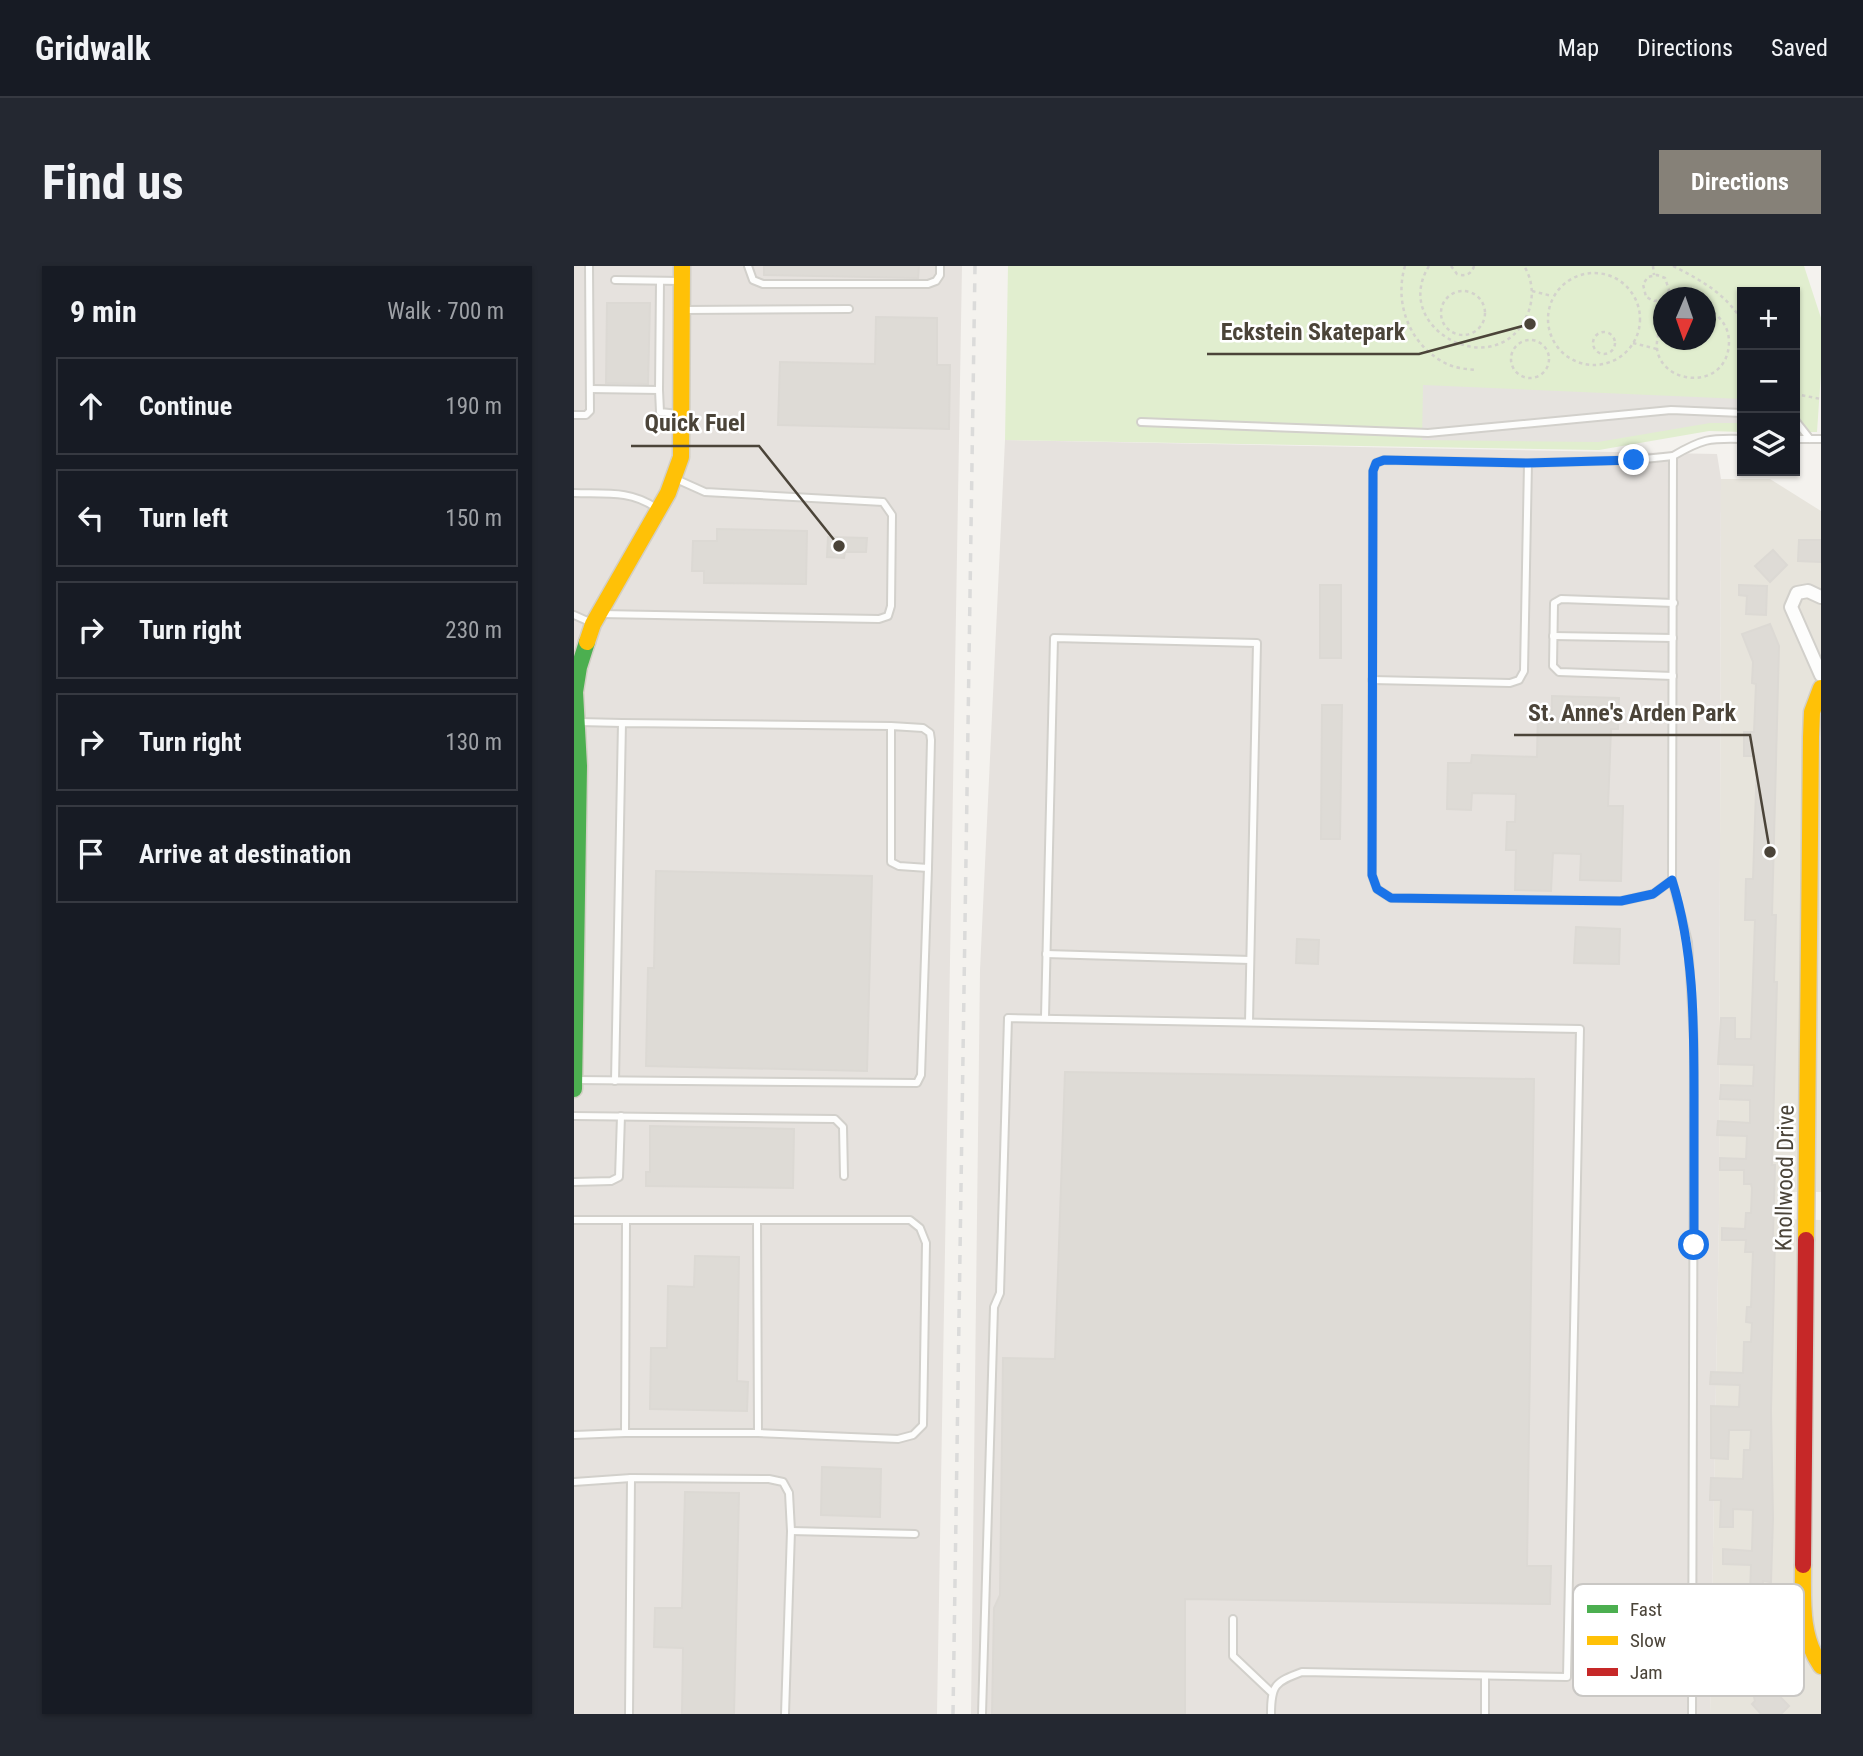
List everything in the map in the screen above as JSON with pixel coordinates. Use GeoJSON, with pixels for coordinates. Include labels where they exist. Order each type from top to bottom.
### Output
{"type":"FeatureCollection","features":[{"type":"Feature","properties":{"kind":"street"},"geometry":{"type":"LineString","coordinates":[[574,1089],[579,766],[575,692],[579,667],[596,619],[658,509],[681,457],[682,274]]}},
{"type":"Feature","properties":{"kind":"street"},"geometry":{"type":"LineString","coordinates":[[1821,597],[1808,591],[1797,593],[1791,607],[1821,675]]}},
{"type":"Feature","properties":{"kind":"street","name":"Knollwood Drive"},"geometry":{"type":"LineString","coordinates":[[1803,1584],[1814,1210],[1811,737],[1812,712],[1821,688]]}},
{"type":"Feature","properties":{"kind":"street","name":"Knollwood Drive"},"geometry":{"type":"LineString","coordinates":[[1804,1630],[1810,1650],[1821,1666]]}},
{"type":"Feature","properties":{"kind":"lane"},"geometry":{"type":"LineString","coordinates":[[574,415],[589,414],[589,266]]}},
{"type":"Feature","properties":{"kind":"lane"},"geometry":{"type":"LineString","coordinates":[[748,266],[753,280],[764,284],[928,284],[936,281],[940,275],[940,266]]}},
{"type":"Feature","properties":{"kind":"lane"},"geometry":{"type":"LineString","coordinates":[[615,280],[660,281],[682,274]]}},
{"type":"Feature","properties":{"kind":"lane"},"geometry":{"type":"LineString","coordinates":[[660,281],[660,412],[682,414]]}},
{"type":"Feature","properties":{"kind":"lane"},"geometry":{"type":"LineString","coordinates":[[683,310],[849,309]]}},
{"type":"Feature","properties":{"kind":"lane"},"geometry":{"type":"LineString","coordinates":[[590,389],[659,390]]}},
{"type":"Feature","properties":{"kind":"lane"},"geometry":{"type":"LineString","coordinates":[[1141,422],[1428,433],[1671,410],[1737,413]]}},
{"type":"Feature","properties":{"kind":"lane"},"geometry":{"type":"LineString","coordinates":[[1800,426],[1810,439]]}},
{"type":"Feature","properties":{"kind":"lane"},"geometry":{"type":"LineString","coordinates":[[1672,880],[1653,894],[1621,901],[1391,898],[1377,889],[1372,875],[1373,471],[1376,463],[1384,460],[1528,463],[1634,460],[1673,456],[1697,441],[1710,438],[1737,439]]}},
{"type":"Feature","properties":{"kind":"lane"},"geometry":{"type":"LineString","coordinates":[[1800,439],[1821,439]]}},
{"type":"Feature","properties":{"kind":"lane"},"geometry":{"type":"LineString","coordinates":[[1673,456],[1672,880],[1688,942],[1694,1040],[1692,1584]]}},
{"type":"Feature","properties":{"kind":"lane"},"geometry":{"type":"LineString","coordinates":[[1372,680],[1510,683],[1519,680],[1524,671],[1528,463]]}},
{"type":"Feature","properties":{"kind":"lane"},"geometry":{"type":"LineString","coordinates":[[574,615],[596,619],[879,619],[888,616],[891,606],[892,515],[883,502],[705,492],[673,478]]}},
{"type":"Feature","properties":{"kind":"lane"},"geometry":{"type":"LineString","coordinates":[[574,493],[630,495],[643,499],[658,509]]}},
{"type":"Feature","properties":{"kind":"lane"},"geometry":{"type":"LineString","coordinates":[[1673,676],[1559,671],[1553,666],[1553,636],[1554,603],[1561,599],[1674,603]]}},
{"type":"Feature","properties":{"kind":"lane"},"geometry":{"type":"LineString","coordinates":[[1553,636],[1673,638]]}},
{"type":"Feature","properties":{"kind":"lane"},"geometry":{"type":"LineString","coordinates":[[1045,1017],[1054,638],[1257,643],[1249,1022]]}},
{"type":"Feature","properties":{"kind":"lane"},"geometry":{"type":"LineString","coordinates":[[574,1080],[917,1083],[921,1075],[930,733],[923,728],[891,726],[576,722]]}},
{"type":"Feature","properties":{"kind":"lane"},"geometry":{"type":"LineString","coordinates":[[615,1080],[622,723]]}},
{"type":"Feature","properties":{"kind":"lane"},"geometry":{"type":"LineString","coordinates":[[891,726],[891,862],[899,866],[928,868]]}},
{"type":"Feature","properties":{"kind":"lane"},"geometry":{"type":"LineString","coordinates":[[1046,954],[1250,960]]}},
{"type":"Feature","properties":{"kind":"lane"},"geometry":{"type":"LineString","coordinates":[[982,1714],[994,1307],[1000,1293],[1008,1017],[1580,1030],[1567,1677],[1302,1672],[1281,1679],[1271,1692],[1271,1714]]}},
{"type":"Feature","properties":{"kind":"lane"},"geometry":{"type":"LineString","coordinates":[[574,1116],[835,1119],[843,1127],[844,1177]]}},
{"type":"Feature","properties":{"kind":"lane"},"geometry":{"type":"LineString","coordinates":[[574,1182],[611,1181],[619,1177],[621,1116]]}},
{"type":"Feature","properties":{"kind":"lane"},"geometry":{"type":"LineString","coordinates":[[574,1220],[909,1220],[920,1228],[926,1243],[923,1425],[913,1435],[898,1439],[758,1433],[574,1435]]}},
{"type":"Feature","properties":{"kind":"lane"},"geometry":{"type":"LineString","coordinates":[[625,1433],[626,1220]]}},
{"type":"Feature","properties":{"kind":"lane"},"geometry":{"type":"LineString","coordinates":[[757,1220],[758,1433]]}},
{"type":"Feature","properties":{"kind":"lane"},"geometry":{"type":"LineString","coordinates":[[628,1714],[631,1478]]}},
{"type":"Feature","properties":{"kind":"lane"},"geometry":{"type":"LineString","coordinates":[[574,1482],[631,1478],[769,1479],[783,1482],[789,1493],[791,1531],[785,1714]]}},
{"type":"Feature","properties":{"kind":"lane"},"geometry":{"type":"LineString","coordinates":[[791,1531],[915,1534]]}},
{"type":"Feature","properties":{"kind":"lane"},"geometry":{"type":"LineString","coordinates":[[1233,1619],[1233,1656],[1271,1692]]}},
{"type":"Feature","properties":{"kind":"lane"},"geometry":{"type":"LineString","coordinates":[[1485,1676],[1485,1714]]}},
{"type":"Feature","properties":{"kind":"lane"},"geometry":{"type":"LineString","coordinates":[[1692,1696],[1692,1714]]}},
{"type":"Feature","properties":{"kind":"path"},"geometry":{"type":"LineString","coordinates":[[1405,266],[1401,281],[1401,298],[1414,337],[1444,363],[1476,370]]}},
{"type":"Feature","properties":{"kind":"path"},"geometry":{"type":"LineString","coordinates":[[1429,266],[1422,290],[1424,309],[1432,326],[1447,339],[1462,346],[1481,348],[1498,344],[1508,338],[1524,321],[1531,305],[1532,291],[1524,266]]}},
{"type":"Feature","properties":{"kind":"path"},"geometry":{"type":"LineString","coordinates":[[1451,266],[1457,274],[1464,275],[1471,272],[1474,266]]}},
{"type":"Feature","properties":{"kind":"path"},"geometry":{"type":"LineString","coordinates":[[1653,266],[1654,275]]}},
{"type":"Feature","properties":{"kind":"path"},"geometry":{"type":"LineString","coordinates":[[1673,266],[1718,292],[1737,313]]}},
{"type":"Feature","properties":{"kind":"path"},"geometry":{"type":"LineString","coordinates":[[1595,273],[1610,276],[1623,283],[1639,309],[1640,324],[1628,351],[1614,361],[1601,365],[1586,365],[1571,360],[1551,338],[1547,323],[1548,307],[1554,296],[1566,282],[1580,275],[1595,273]]}},
{"type":"Feature","properties":{"kind":"path"},"geometry":{"type":"LineString","coordinates":[[1635,299],[1643,293],[1645,280],[1654,275],[1661,276],[1668,287]]}},
{"type":"Feature","properties":{"kind":"path"},"geometry":{"type":"LineString","coordinates":[[1463,290],[1477,295],[1485,308],[1483,322],[1473,332],[1452,332],[1441,314],[1445,300],[1463,290]]}},
{"type":"Feature","properties":{"kind":"path"},"geometry":{"type":"LineString","coordinates":[[1532,291],[1554,296]]}},
{"type":"Feature","properties":{"kind":"path"},"geometry":{"type":"LineString","coordinates":[[1643,293],[1653,300]]}},
{"type":"Feature","properties":{"kind":"path"},"geometry":{"type":"LineString","coordinates":[[1657,350],[1663,363],[1681,377],[1704,377],[1715,371],[1724,362],[1729,351],[1726,326],[1716,315]]}},
{"type":"Feature","properties":{"kind":"path"},"geometry":{"type":"LineString","coordinates":[[1607,331],[1613,336],[1615,344],[1610,352],[1601,354],[1593,347],[1592,340],[1599,332],[1607,331]]}},
{"type":"Feature","properties":{"kind":"path"},"geometry":{"type":"LineString","coordinates":[[1447,339],[1452,332]]}},
{"type":"Feature","properties":{"kind":"path"},"geometry":{"type":"LineString","coordinates":[[1508,338],[1516,345]]}},
{"type":"Feature","properties":{"kind":"path"},"geometry":{"type":"LineString","coordinates":[[1523,341],[1536,341],[1547,351],[1549,360],[1545,372],[1540,376],[1528,379],[1521,377],[1512,368],[1511,355],[1516,345],[1523,341]]}},
{"type":"Feature","properties":{"kind":"path"},"geometry":{"type":"LineString","coordinates":[[1633,343],[1653,348]]}},
{"type":"Feature","properties":{"kind":"path"},"geometry":{"type":"LineString","coordinates":[[1547,351],[1556,345]]}},
{"type":"Feature","properties":{"kind":"path"},"geometry":{"type":"LineString","coordinates":[[1610,352],[1614,361]]}},
{"type":"Feature","properties":{"kind":"path"},"geometry":{"type":"LineString","coordinates":[[1800,395],[1821,399]]}},
{"type":"Feature","properties":{"kind":"shaded area"},"geometry":{"type":"Polygon","coordinates":[[[574,266],[962,266],[937,1714],[574,1714],[574,266]]]}},
{"type":"Feature","properties":{"kind":"shaded area"},"geometry":{"type":"Polygon","coordinates":[[[1423,385],[1737,399],[1737,423],[1710,423],[1598,442],[1422,440],[1423,385]]]}},
{"type":"Feature","properties":{"kind":"shaded area"},"geometry":{"type":"Polygon","coordinates":[[[1005,440],[1717,454],[1721,479],[1719,1219],[1712,1584],[1573,1584],[1573,1696],[1710,1696],[1710,1714],[971,1714],[980,970],[1005,440]]]}},
{"type":"Feature","properties":{"kind":"shaded area"},"geometry":{"type":"Polygon","coordinates":[[[1721,479],[1770,479],[1821,511],[1821,1192],[1780,1192],[1779,1219],[1821,1220],[1821,1714],[1710,1714],[1710,1696],[1804,1696],[1804,1584],[1712,1584],[1719,1219],[1721,479]]]}},
{"type":"Feature","properties":{"kind":"green space"},"geometry":{"type":"Polygon","coordinates":[[[1008,266],[1804,266],[1821,318],[1817,432],[1800,432],[1800,287],[1737,287],[1737,432],[1709,431],[1599,450],[1005,440],[1008,266]]]}},
{"type":"Feature","properties":{"kind":"building"},"geometry":{"type":"Polygon","coordinates":[[[764,266],[919,266],[918,278],[764,275],[764,266]]]}},
{"type":"Feature","properties":{"kind":"building"},"geometry":{"type":"Polygon","coordinates":[[[607,303],[650,303],[648,384],[606,383],[607,303]]]}},
{"type":"Feature","properties":{"kind":"building"},"geometry":{"type":"Polygon","coordinates":[[[876,317],[937,318],[937,365],[950,365],[949,429],[778,425],[780,362],[875,364],[876,317]]]}},
{"type":"Feature","properties":{"kind":"building"},"geometry":{"type":"Polygon","coordinates":[[[717,529],[807,531],[806,584],[704,583],[704,571],[692,571],[693,541],[717,541],[717,529]]]}},
{"type":"Feature","properties":{"kind":"building"},"geometry":{"type":"Polygon","coordinates":[[[828,537],[867,538],[866,552],[845,552],[844,558],[827,557],[828,537]]]}},
{"type":"Feature","properties":{"kind":"building"},"geometry":{"type":"Polygon","coordinates":[[[1799,540],[1821,540],[1821,562],[1798,561],[1799,540]]]}},
{"type":"Feature","properties":{"kind":"building"},"geometry":{"type":"Polygon","coordinates":[[[1773,550],[1787,565],[1770,582],[1755,566],[1773,550]]]}},
{"type":"Feature","properties":{"kind":"building"},"geometry":{"type":"Polygon","coordinates":[[[1320,585],[1341,585],[1341,658],[1320,658],[1320,585]]]}},
{"type":"Feature","properties":{"kind":"building"},"geometry":{"type":"Polygon","coordinates":[[[1739,585],[1767,586],[1766,615],[1746,614],[1747,596],[1739,595],[1739,585]]]}},
{"type":"Feature","properties":{"kind":"building"},"geometry":{"type":"Polygon","coordinates":[[[1770,624],[1779,646],[1772,915],[1776,915],[1774,982],[1777,982],[1772,1165],[1775,1165],[1771,1411],[1773,1518],[1771,1582],[1763,1581],[1763,1584],[1750,1584],[1751,1565],[1723,1564],[1723,1549],[1752,1551],[1753,1510],[1733,1509],[1733,1527],[1720,1527],[1721,1500],[1710,1500],[1711,1478],[1743,1479],[1744,1450],[1750,1450],[1751,1430],[1729,1430],[1728,1459],[1711,1458],[1711,1406],[1739,1407],[1740,1385],[1710,1384],[1711,1372],[1743,1373],[1744,1342],[1751,1342],[1752,1323],[1746,1322],[1747,1307],[1751,1307],[1753,1252],[1745,1252],[1746,1240],[1722,1240],[1722,1228],[1745,1229],[1746,1213],[1751,1213],[1752,1188],[1751,1184],[1744,1184],[1744,1170],[1720,1170],[1720,1158],[1746,1159],[1747,1136],[1717,1135],[1718,1121],[1750,1123],[1750,1100],[1720,1099],[1721,1085],[1753,1086],[1754,1065],[1718,1064],[1721,1018],[1735,1018],[1735,1039],[1751,1039],[1755,920],[1745,920],[1746,879],[1753,879],[1757,761],[1756,756],[1744,756],[1744,732],[1754,732],[1756,684],[1752,683],[1753,662],[1742,634],[1770,624]]]}},
{"type":"Feature","properties":{"kind":"building"},"geometry":{"type":"Polygon","coordinates":[[[1552,696],[1619,698],[1618,729],[1611,729],[1608,806],[1623,806],[1621,881],[1580,880],[1581,854],[1553,853],[1551,891],[1515,890],[1516,850],[1506,850],[1507,822],[1515,822],[1516,794],[1472,793],[1471,810],[1447,809],[1448,763],[1471,763],[1472,755],[1537,757],[1538,710],[1552,710],[1552,696]]]}},
{"type":"Feature","properties":{"kind":"building"},"geometry":{"type":"Polygon","coordinates":[[[1322,705],[1342,705],[1340,839],[1321,839],[1322,705]]]}},
{"type":"Feature","properties":{"kind":"building"},"geometry":{"type":"Polygon","coordinates":[[[656,871],[872,876],[867,1071],[646,1066],[648,968],[654,968],[656,871]]]}},
{"type":"Feature","properties":{"kind":"building"},"geometry":{"type":"Polygon","coordinates":[[[1576,927],[1620,929],[1619,964],[1574,963],[1576,927]]]}},
{"type":"Feature","properties":{"kind":"building"},"geometry":{"type":"Polygon","coordinates":[[[1297,939],[1319,940],[1318,964],[1296,963],[1297,939]]]}},
{"type":"Feature","properties":{"kind":"building"},"geometry":{"type":"Polygon","coordinates":[[[1065,1072],[1534,1079],[1527,1566],[1551,1566],[1550,1604],[1185,1599],[1185,1714],[992,1714],[994,1608],[1000,1595],[1003,1358],[1055,1359],[1065,1072]]]}},
{"type":"Feature","properties":{"kind":"building"},"geometry":{"type":"Polygon","coordinates":[[[650,1126],[794,1129],[793,1188],[646,1186],[646,1172],[650,1172],[650,1126]]]}},
{"type":"Feature","properties":{"kind":"building"},"geometry":{"type":"Polygon","coordinates":[[[695,1256],[739,1257],[737,1381],[748,1382],[747,1411],[650,1409],[651,1348],[667,1348],[668,1286],[694,1287],[695,1256]]]}},
{"type":"Feature","properties":{"kind":"building"},"geometry":{"type":"Polygon","coordinates":[[[822,1467],[881,1469],[880,1517],[821,1515],[822,1467]]]}},
{"type":"Feature","properties":{"kind":"building"},"geometry":{"type":"Polygon","coordinates":[[[685,1492],[739,1493],[734,1714],[682,1714],[683,1648],[654,1647],[655,1608],[682,1608],[685,1492]]]}},
{"type":"Feature","properties":{"kind":"building"},"geometry":{"type":"Polygon","coordinates":[[[1780,1696],[1789,1706],[1781,1714],[1761,1714],[1752,1704],[1754,1697],[1780,1696]]]}},
{"type":"Feature","properties":{"kind":"railway"},"geometry":{"type":"LineString","coordinates":[[953,1714],[975,266]]}},
{"type":"Feature","properties":{"kind":"traffic: fast"},"geometry":{"type":"LineString","coordinates":[[574,1089],[579,766],[575,692],[587,642]]}},
{"type":"Feature","properties":{"kind":"traffic: slow"},"geometry":{"type":"LineString","coordinates":[[587,642],[593,624],[668,493],[681,457],[682,266]]}},
{"type":"Feature","properties":{"kind":"traffic: slow"},"geometry":{"type":"LineString","coordinates":[[1806,1240],[1811,737],[1812,712],[1821,688]]}},
{"type":"Feature","properties":{"kind":"traffic: slow"},"geometry":{"type":"LineString","coordinates":[[1803,1565],[1803,1584]]}},
{"type":"Feature","properties":{"kind":"traffic: slow"},"geometry":{"type":"LineString","coordinates":[[1804,1613],[1809,1642],[1821,1666]]}},
{"type":"Feature","properties":{"kind":"traffic: jam"},"geometry":{"type":"LineString","coordinates":[[1803,1565],[1806,1240]]}},
{"type":"Feature","properties":{"kind":"place","name":"Eckstein Skatepark"},"geometry":{"type":"Point","coordinates":[1530,324]}},
{"type":"Feature","properties":{"kind":"place","name":"Quick Fuel"},"geometry":{"type":"Point","coordinates":[839,546]}},
{"type":"Feature","properties":{"kind":"place","name":"St. Anne's Arden Park"},"geometry":{"type":"Point","coordinates":[1770,852]}},
{"type":"Feature","properties":{"kind":"route"},"geometry":{"type":"LineString","coordinates":[[1634,460],[1528,463],[1384,460],[1376,463],[1373,471],[1372,875],[1377,889],[1391,898],[1621,901],[1653,894],[1672,880],[1688,942],[1691,979],[1694,1040],[1694,1245]]}}]}
